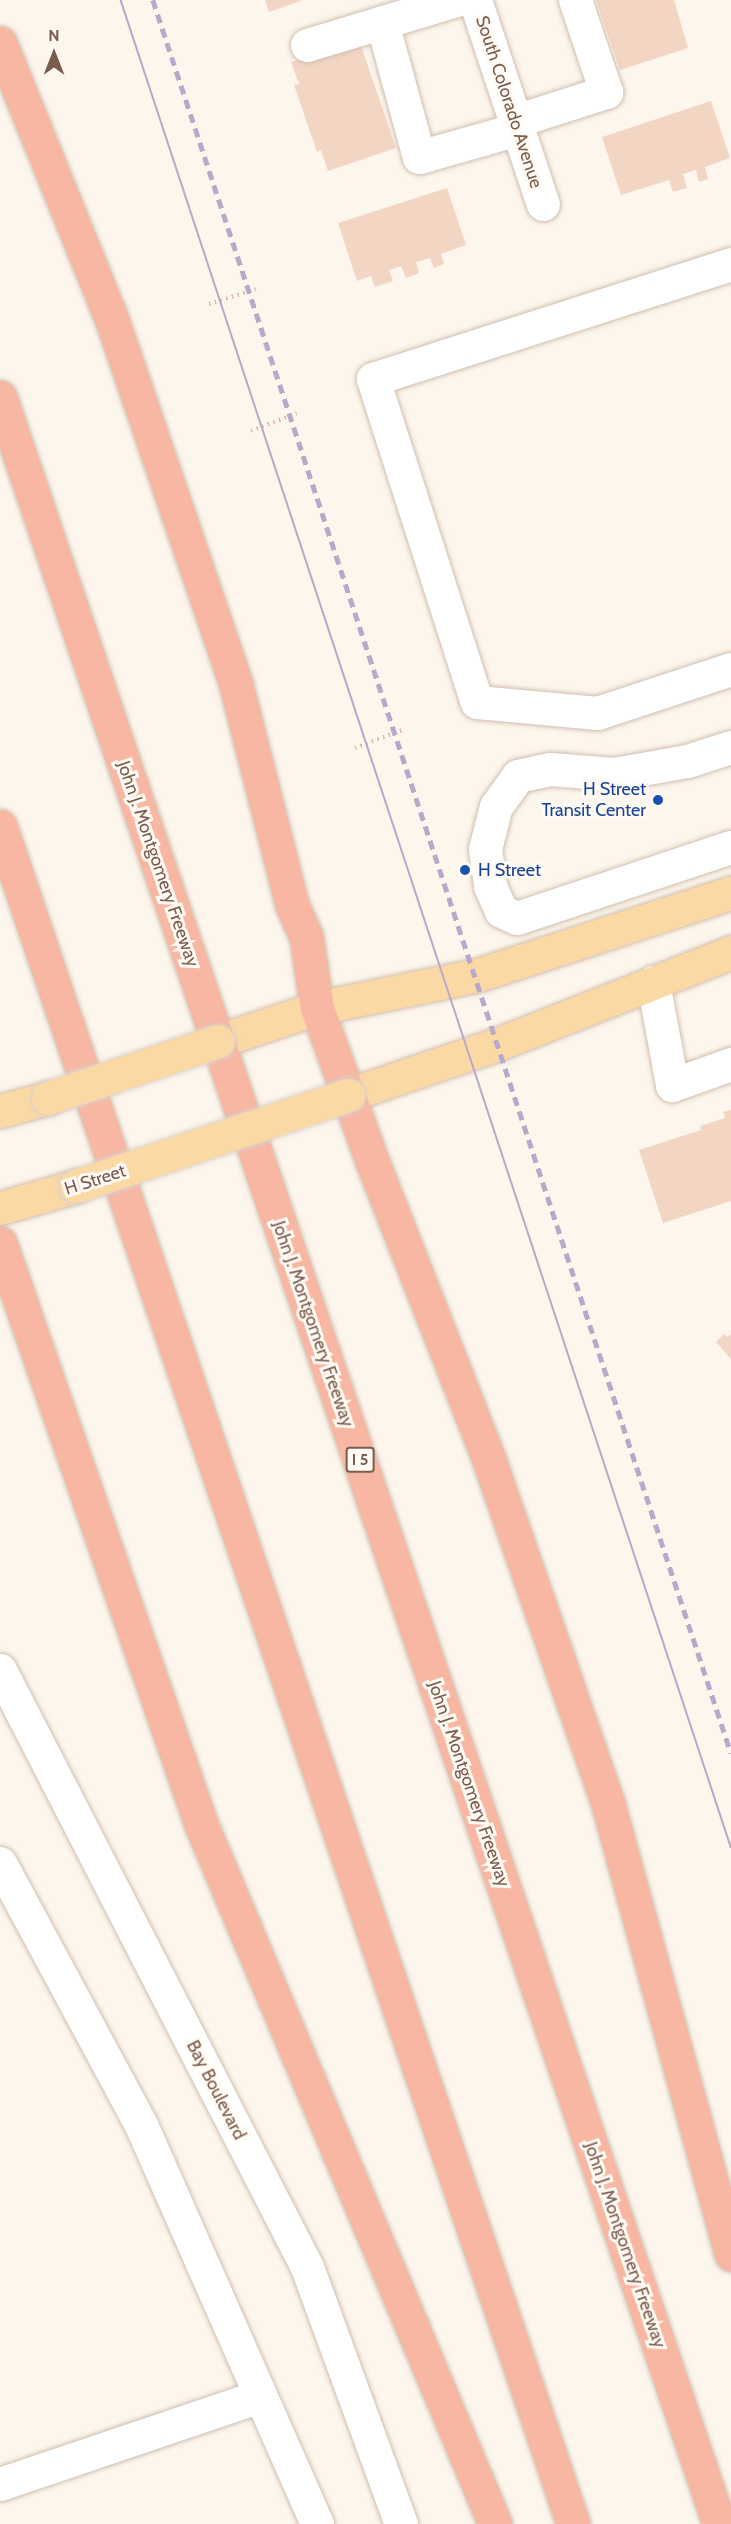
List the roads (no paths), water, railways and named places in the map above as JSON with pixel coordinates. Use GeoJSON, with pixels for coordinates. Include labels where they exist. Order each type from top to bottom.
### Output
{"type":"FeatureCollection","features":[{"type":"Feature","properties":{"kind":"highway"},"geometry":{"type":"LineString","coordinates":[[0,43],[112,320],[236,685],[292,905],[306,936],[314,1009],[489,1460],[608,1804],[731,2255]]}},
{"type":"Feature","properties":{"kind":"highway","name":"John J. Montgomery Freeway"},"geometry":{"type":"LineString","coordinates":[[0,397],[719,2524]]}},
{"type":"Feature","properties":{"kind":"highway"},"geometry":{"type":"LineString","coordinates":[[0,826],[573,2524]]}},
{"type":"Feature","properties":{"kind":"highway"},"geometry":{"type":"LineString","coordinates":[[0,1243],[201,1824],[495,2524]]}},
{"type":"Feature","properties":{"kind":"main road"},"geometry":{"type":"LineString","coordinates":[[0,1111],[48,1098],[314,1009],[447,984],[731,893]]}},
{"type":"Feature","properties":{"kind":"main road","name":"H Street"},"geometry":{"type":"LineString","coordinates":[[0,1208],[76,1186],[498,1044],[731,952]]}},
{"type":"Feature","properties":{"kind":"street"},"geometry":{"type":"LineString","coordinates":[[382,22],[419,157],[517,125],[606,92],[575,0]]}},
{"type":"Feature","properties":{"kind":"street"},"geometry":{"type":"LineString","coordinates":[[307,45],[382,22],[477,2]]}},
{"type":"Feature","properties":{"kind":"street","name":"South Colorado Avenue"},"geometry":{"type":"LineString","coordinates":[[477,2],[543,204]]}},
{"type":"Feature","properties":{"kind":"street"},"geometry":{"type":"LineString","coordinates":[[731,264],[373,379],[477,702],[597,713],[731,669]]}},
{"type":"Feature","properties":{"kind":"street"},"geometry":{"type":"LineString","coordinates":[[731,747],[687,761],[614,774],[550,768],[518,776],[496,806],[485,849],[490,886],[501,911],[517,918],[731,847]]}},
{"type":"Feature","properties":{"kind":"street"},"geometry":{"type":"LineString","coordinates":[[653,982],[672,1085],[731,1064]]}},
{"type":"Feature","properties":{"kind":"street","name":"Bay Boulevard"},"geometry":{"type":"LineString","coordinates":[[0,1670],[307,2267],[401,2524]]}},
{"type":"Feature","properties":{"kind":"street"},"geometry":{"type":"LineString","coordinates":[[0,1863],[142,2127],[317,2524]]}},
{"type":"Feature","properties":{"kind":"street"},"geometry":{"type":"LineString","coordinates":[[0,2484],[260,2396]]}},
{"type":"Feature","properties":{"kind":"tram line"},"geometry":{"type":"LineString","coordinates":[[121,0],[731,1847]]}},
{"type":"Feature","properties":{"kind":"railway"},"geometry":{"type":"LineString","coordinates":[[153,0],[731,1753]]}},
{"type":"Feature","properties":{"kind":"place","name":"H Street Transit Center"},"geometry":{"type":"Point","coordinates":[658,800]}},
{"type":"Feature","properties":{"kind":"place","name":"H Street"},"geometry":{"type":"Point","coordinates":[465,870]}}]}
